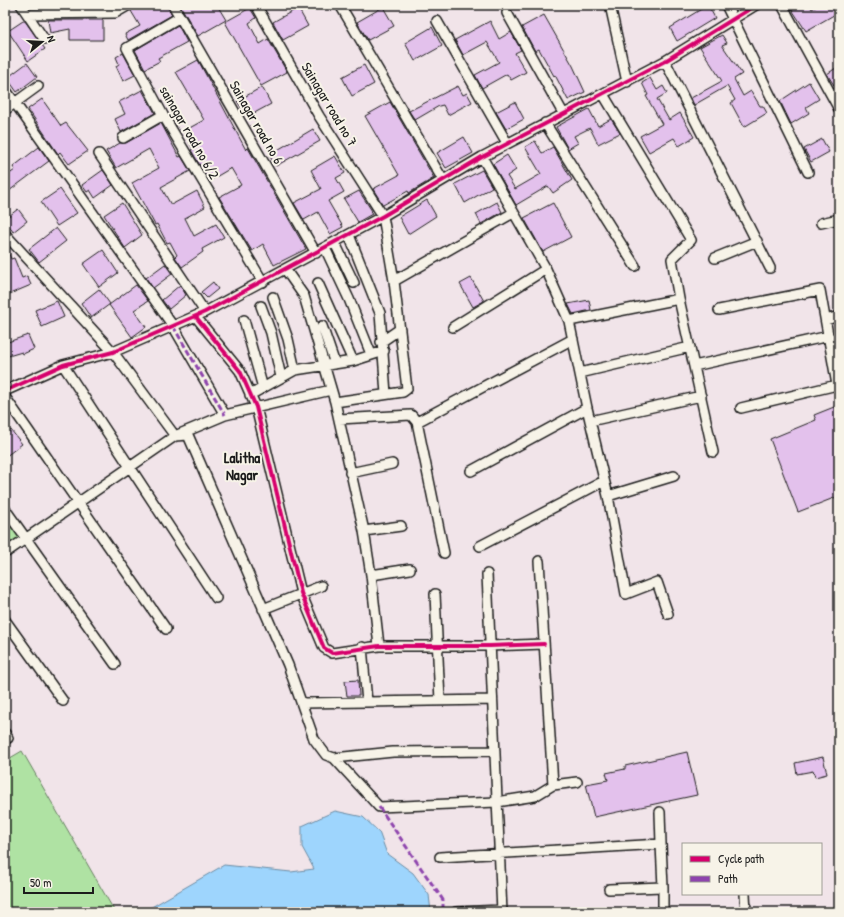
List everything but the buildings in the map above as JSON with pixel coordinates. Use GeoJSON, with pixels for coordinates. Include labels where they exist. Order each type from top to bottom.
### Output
{"type":"FeatureCollection","features":[{"type":"Feature","properties":{"kind":"street"},"geometry":{"type":"LineString","coordinates":[[21,5],[44,39]]}},
{"type":"Feature","properties":{"kind":"street"},"geometry":{"type":"LineString","coordinates":[[84,5],[85,15]]}},
{"type":"Feature","properties":{"kind":"street"},"geometry":{"type":"LineString","coordinates":[[27,14],[85,15],[115,13],[129,5]]}},
{"type":"Feature","properties":{"kind":"street","name":"Sainagar road no 6"},"geometry":{"type":"LineString","coordinates":[[173,5],[316,253]]}},
{"type":"Feature","properties":{"kind":"street","name":"Sainagar road no 7"},"geometry":{"type":"LineString","coordinates":[[256,5],[319,116],[382,216]]}},
{"type":"Feature","properties":{"kind":"street"},"geometry":{"type":"LineString","coordinates":[[340,5],[443,180]]}},
{"type":"Feature","properties":{"kind":"street"},"geometry":{"type":"LineString","coordinates":[[610,5],[627,82]]}},
{"type":"Feature","properties":{"kind":"street"},"geometry":{"type":"LineString","coordinates":[[726,5],[808,172]]}},
{"type":"Feature","properties":{"kind":"street"},"geometry":{"type":"LineString","coordinates":[[5,391],[63,365],[113,352],[196,317],[335,243],[507,143],[665,61],[756,5]]}},
{"type":"Feature","properties":{"kind":"street"},"geometry":{"type":"LineString","coordinates":[[782,5],[839,109]]}},
{"type":"Feature","properties":{"kind":"street"},"geometry":{"type":"LineString","coordinates":[[507,13],[563,113]]}},
{"type":"Feature","properties":{"kind":"street","name":"sainagar road no 6/2"},"geometry":{"type":"LineString","coordinates":[[180,17],[126,48],[163,115],[262,282]]}},
{"type":"Feature","properties":{"kind":"street"},"geometry":{"type":"LineString","coordinates":[[437,21],[507,143]]}},
{"type":"Feature","properties":{"kind":"street"},"geometry":{"type":"LineString","coordinates":[[665,61],[770,268]]}},
{"type":"Feature","properties":{"kind":"street"},"geometry":{"type":"LineString","coordinates":[[5,110],[38,86]]}},
{"type":"Feature","properties":{"kind":"street"},"geometry":{"type":"LineString","coordinates":[[5,89],[173,326],[225,415]]}},
{"type":"Feature","properties":{"kind":"street"},"geometry":{"type":"LineString","coordinates":[[603,94],[691,240],[672,258],[679,299],[713,452]]}},
{"type":"Feature","properties":{"kind":"street"},"geometry":{"type":"LineString","coordinates":[[123,138],[163,115]]}},
{"type":"Feature","properties":{"kind":"street"},"geometry":{"type":"LineString","coordinates":[[545,123],[635,266]]}},
{"type":"Feature","properties":{"kind":"street"},"geometry":{"type":"LineString","coordinates":[[99,154],[205,312]]}},
{"type":"Feature","properties":{"kind":"street"},"geometry":{"type":"LineString","coordinates":[[482,157],[546,269],[569,321],[587,408],[608,496],[626,594],[657,582],[668,614]]}},
{"type":"Feature","properties":{"kind":"street"},"geometry":{"type":"LineString","coordinates":[[394,281],[514,213]]}},
{"type":"Feature","properties":{"kind":"street"},"geometry":{"type":"LineString","coordinates":[[335,402],[403,392],[407,389],[394,281],[382,216]]}},
{"type":"Feature","properties":{"kind":"street"},"geometry":{"type":"LineString","coordinates":[[821,223],[839,219]]}},
{"type":"Feature","properties":{"kind":"street"},"geometry":{"type":"LineString","coordinates":[[5,234],[113,352],[175,436]]}},
{"type":"Feature","properties":{"kind":"street"},"geometry":{"type":"LineString","coordinates":[[349,235],[380,314],[386,394]]}},
{"type":"Feature","properties":{"kind":"street"},"geometry":{"type":"LineString","coordinates":[[716,258],[757,241]]}},
{"type":"Feature","properties":{"kind":"street"},"geometry":{"type":"LineString","coordinates":[[335,243],[354,283]]}},
{"type":"Feature","properties":{"kind":"street"},"geometry":{"type":"LineString","coordinates":[[325,248],[350,299],[371,354]]}},
{"type":"Feature","properties":{"kind":"street"},"geometry":{"type":"LineString","coordinates":[[285,269],[304,296],[312,320],[323,366],[335,402],[364,531],[371,575],[379,646]]}},
{"type":"Feature","properties":{"kind":"street"},"geometry":{"type":"LineString","coordinates":[[454,327],[546,269]]}},
{"type":"Feature","properties":{"kind":"street"},"geometry":{"type":"LineString","coordinates":[[318,283],[353,361]]}},
{"type":"Feature","properties":{"kind":"street"},"geometry":{"type":"LineString","coordinates":[[719,310],[820,290],[837,385],[741,408]]}},
{"type":"Feature","properties":{"kind":"street"},"geometry":{"type":"LineString","coordinates":[[273,297],[288,339],[295,370]]}},
{"type":"Feature","properties":{"kind":"street"},"geometry":{"type":"LineString","coordinates":[[569,321],[679,299]]}},
{"type":"Feature","properties":{"kind":"street"},"geometry":{"type":"LineString","coordinates":[[261,306],[271,333],[281,377]]}},
{"type":"Feature","properties":{"kind":"street"},"geometry":{"type":"LineString","coordinates":[[380,314],[398,310]]}},
{"type":"Feature","properties":{"kind":"street"},"geometry":{"type":"LineString","coordinates":[[826,320],[839,316]]}},
{"type":"Feature","properties":{"kind":"street"},"geometry":{"type":"LineString","coordinates":[[196,317],[240,371],[256,407],[301,593],[324,648],[332,653],[362,647],[379,646],[490,646],[544,644]]}},
{"type":"Feature","properties":{"kind":"street"},"geometry":{"type":"LineString","coordinates":[[244,320],[263,388]]}},
{"type":"Feature","properties":{"kind":"street"},"geometry":{"type":"LineString","coordinates":[[322,326],[335,364]]}},
{"type":"Feature","properties":{"kind":"street"},"geometry":{"type":"LineString","coordinates":[[250,395],[295,370],[353,361],[371,354],[383,346],[400,329]]}},
{"type":"Feature","properties":{"kind":"street"},"geometry":{"type":"LineString","coordinates":[[694,366],[829,336]]}},
{"type":"Feature","properties":{"kind":"street"},"geometry":{"type":"LineString","coordinates":[[417,422],[573,340]]}},
{"type":"Feature","properties":{"kind":"street"},"geometry":{"type":"LineString","coordinates":[[580,373],[690,347]]}},
{"type":"Feature","properties":{"kind":"street"},"geometry":{"type":"LineString","coordinates":[[63,365],[216,598]]}},
{"type":"Feature","properties":{"kind":"street"},"geometry":{"type":"LineString","coordinates":[[5,553],[175,436],[225,415],[331,390]]}},
{"type":"Feature","properties":{"kind":"street"},"geometry":{"type":"LineString","coordinates":[[590,420],[701,396]]}},
{"type":"Feature","properties":{"kind":"street"},"geometry":{"type":"LineString","coordinates":[[5,397],[166,629]]}},
{"type":"Feature","properties":{"kind":"street"},"geometry":{"type":"LineString","coordinates":[[471,471],[587,408]]}},
{"type":"Feature","properties":{"kind":"street"},"geometry":{"type":"LineString","coordinates":[[339,419],[411,415],[417,422],[444,553]]}},
{"type":"Feature","properties":{"kind":"street"},"geometry":{"type":"LineString","coordinates":[[175,436],[188,435],[264,609],[303,703],[314,739],[326,755],[334,758],[392,752],[495,751]]}},
{"type":"Feature","properties":{"kind":"street"},"geometry":{"type":"LineString","coordinates":[[350,473],[392,464]]}},
{"type":"Feature","properties":{"kind":"street"},"geometry":{"type":"LineString","coordinates":[[608,496],[674,476]]}},
{"type":"Feature","properties":{"kind":"street"},"geometry":{"type":"LineString","coordinates":[[480,546],[604,481]]}},
{"type":"Feature","properties":{"kind":"street"},"geometry":{"type":"LineString","coordinates":[[5,509],[115,664]]}},
{"type":"Feature","properties":{"kind":"street"},"geometry":{"type":"LineString","coordinates":[[364,531],[401,526]]}},
{"type":"Feature","properties":{"kind":"street"},"geometry":{"type":"LineString","coordinates":[[539,561],[553,785]]}},
{"type":"Feature","properties":{"kind":"street"},"geometry":{"type":"LineString","coordinates":[[371,575],[410,569]]}},
{"type":"Feature","properties":{"kind":"street"},"geometry":{"type":"LineString","coordinates":[[456,912],[502,911],[487,574]]}},
{"type":"Feature","properties":{"kind":"street"},"geometry":{"type":"LineString","coordinates":[[264,609],[321,586]]}},
{"type":"Feature","properties":{"kind":"street"},"geometry":{"type":"LineString","coordinates":[[435,594],[440,701]]}},
{"type":"Feature","properties":{"kind":"street"},"geometry":{"type":"LineString","coordinates":[[5,620],[63,701]]}},
{"type":"Feature","properties":{"kind":"street"},"geometry":{"type":"LineString","coordinates":[[362,647],[368,702]]}},
{"type":"Feature","properties":{"kind":"street"},"geometry":{"type":"LineString","coordinates":[[303,703],[492,700]]}},
{"type":"Feature","properties":{"kind":"street"},"geometry":{"type":"LineString","coordinates":[[334,758],[379,807],[497,802],[535,796],[553,785],[577,782]]}},
{"type":"Feature","properties":{"kind":"street"},"geometry":{"type":"LineString","coordinates":[[660,812],[663,912]]}},
{"type":"Feature","properties":{"kind":"street"},"geometry":{"type":"LineString","coordinates":[[440,857],[661,844]]}},
{"type":"Feature","properties":{"kind":"street"},"geometry":{"type":"LineString","coordinates":[[609,889],[663,887]]}},
{"type":"Feature","properties":{"kind":"street"},"geometry":{"type":"LineString","coordinates":[[745,895],[746,912]]}},
{"type":"Feature","properties":{"kind":"green space"},"geometry":{"type":"Polygon","coordinates":[[[5,509],[26,538],[5,553],[5,509]]]}},
{"type":"Feature","properties":{"kind":"green space"},"geometry":{"type":"Polygon","coordinates":[[[22,751],[115,912],[5,912],[5,761],[22,751]]]}},
{"type":"Feature","properties":{"kind":"water"},"geometry":{"type":"Polygon","coordinates":[[[335,811],[363,817],[379,832],[387,854],[413,873],[429,895],[431,912],[143,912],[224,865],[291,872],[314,869],[302,847],[302,826],[335,811]]]}},
{"type":"Feature","properties":{"kind":"marked path"},"geometry":{"type":"LineString","coordinates":[[173,326],[225,415]]}},
{"type":"Feature","properties":{"kind":"marked path"},"geometry":{"type":"LineString","coordinates":[[379,807],[443,900],[443,912]]}},
{"type":"Feature","properties":{"kind":"cycle path"},"geometry":{"type":"LineString","coordinates":[[5,391],[63,365],[113,352],[205,312],[383,216],[482,157],[665,61],[756,5]]}},
{"type":"Feature","properties":{"kind":"cycle path"},"geometry":{"type":"LineString","coordinates":[[196,317],[240,371],[256,407],[301,593],[324,648],[332,653],[379,646],[490,646],[544,644]]}},
{"type":"Feature","properties":{"kind":"district","name":"Lalitha Nagar"},"geometry":{"type":"Point","coordinates":[242,466]}}]}
